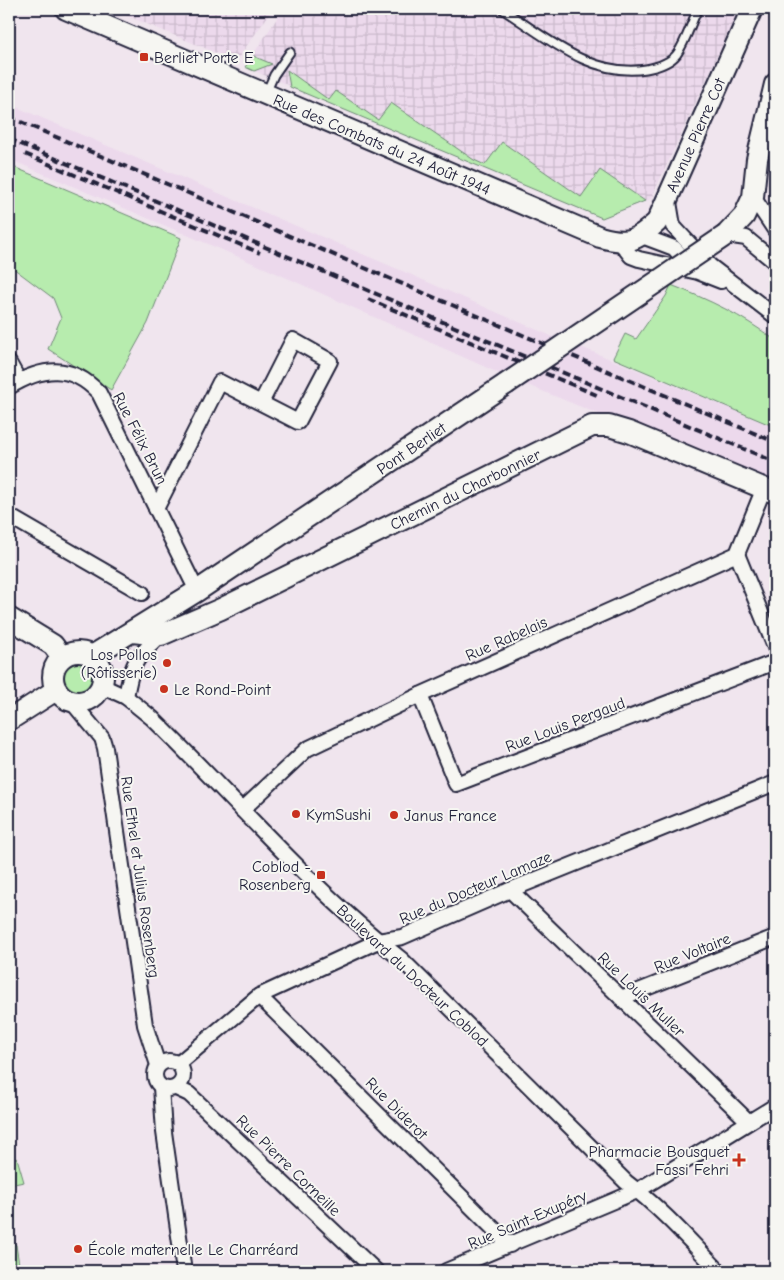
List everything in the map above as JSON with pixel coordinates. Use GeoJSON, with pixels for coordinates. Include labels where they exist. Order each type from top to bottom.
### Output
{"type":"FeatureCollection","features":[{"type":"Feature","properties":{"kind":"street","name":"Avenue Pierre Cot"},"geometry":{"type":"LineString","coordinates":[[642,236],[657,222],[752,9]]}},
{"type":"Feature","properties":{"kind":"street","name":"Rue des Combats du 24 Août 1944"},"geometry":{"type":"LineString","coordinates":[[75,11],[103,16],[265,96],[600,237],[620,242],[631,256],[698,272],[736,286]]}},
{"type":"Feature","properties":{"kind":"street"},"geometry":{"type":"LineString","coordinates":[[775,84],[757,159],[753,197],[775,230]]}},
{"type":"Feature","properties":{"kind":"street","name":"Rue des Combats du 24 Août 1944"},"geometry":{"type":"LineString","coordinates":[[668,196],[673,226],[710,266],[775,316]]}},
{"type":"Feature","properties":{"kind":"street","name":"Pont Berliet"},"geometry":{"type":"LineString","coordinates":[[92,656],[197,592],[726,235],[744,216],[753,197]]}},
{"type":"Feature","properties":{"kind":"street"},"geometry":{"type":"LineString","coordinates":[[726,235],[746,238],[775,262]]}},
{"type":"Feature","properties":{"kind":"street","name":"Rue des Combats du 24 Août 1944"},"geometry":{"type":"LineString","coordinates":[[642,236],[674,248],[698,272]]}},
{"type":"Feature","properties":{"kind":"street"},"geometry":{"type":"LineString","coordinates":[[620,242],[642,236]]}},
{"type":"Feature","properties":{"kind":"street","name":"Rue Félix Brun"},"geometry":{"type":"LineString","coordinates":[[156,508],[220,382],[298,422],[330,360],[293,340],[261,403]]}},
{"type":"Feature","properties":{"kind":"street"},"geometry":{"type":"LineString","coordinates":[[9,364],[14,384]]}},
{"type":"Feature","properties":{"kind":"street","name":"Rue Félix Brun"},"geometry":{"type":"LineString","coordinates":[[14,384],[38,373],[57,371],[82,378],[92,385],[109,410],[197,592]]}},
{"type":"Feature","properties":{"kind":"street","name":"Chemin du Charbonnier"},"geometry":{"type":"LineString","coordinates":[[126,697],[131,668],[135,661],[161,635],[221,609],[592,426],[609,426],[630,432],[770,491]]}},
{"type":"Feature","properties":{"kind":"street"},"geometry":{"type":"LineString","coordinates":[[770,491],[737,554],[775,647]]}},
{"type":"Feature","properties":{"kind":"street"},"geometry":{"type":"LineString","coordinates":[[9,516],[142,593]]}},
{"type":"Feature","properties":{"kind":"street","name":"Rue Rabelais"},"geometry":{"type":"LineString","coordinates":[[242,810],[306,749],[420,695],[737,554]]}},
{"type":"Feature","properties":{"kind":"street"},"geometry":{"type":"LineString","coordinates":[[9,618],[53,645],[62,657]]}},
{"type":"Feature","properties":{"kind":"street","name":"Chemin du Charbonnier"},"geometry":{"type":"LineString","coordinates":[[132,632],[161,635]]}},
{"type":"Feature","properties":{"kind":"street"},"geometry":{"type":"LineString","coordinates":[[80,651],[92,656],[102,669],[102,686],[98,692],[86,701],[72,702],[66,699],[56,690],[52,676],[53,668],[67,653],[80,651]]}},
{"type":"Feature","properties":{"kind":"street","name":"Rue Louis Pergaud"},"geometry":{"type":"LineString","coordinates":[[420,695],[456,784],[775,662]]}},
{"type":"Feature","properties":{"kind":"street","name":"Boulevard du Docteur Coblod"},"geometry":{"type":"LineString","coordinates":[[102,686],[126,697],[184,750],[242,810],[378,941],[401,959],[626,1182],[679,1227],[719,1271]]}},
{"type":"Feature","properties":{"kind":"street"},"geometry":{"type":"LineString","coordinates":[[9,720],[56,690]]}},
{"type":"Feature","properties":{"kind":"street","name":"Rue Ethel et Julius Rosenberg"},"geometry":{"type":"LineString","coordinates":[[72,702],[102,738],[105,748],[145,1025],[158,1065],[155,1079],[161,1087],[164,1132],[184,1271]]}},
{"type":"Feature","properties":{"kind":"street","name":"Rue du Docteur Lamaze"},"geometry":{"type":"LineString","coordinates":[[178,1064],[259,996],[378,941],[402,937],[510,890],[775,784]]}},
{"type":"Feature","properties":{"kind":"street","name":"Rue Louis Muller"},"geometry":{"type":"LineString","coordinates":[[510,890],[749,1122]]}},
{"type":"Feature","properties":{"kind":"street","name":"Rue Voltaire"},"geometry":{"type":"LineString","coordinates":[[621,998],[775,937]]}},
{"type":"Feature","properties":{"kind":"street","name":"Rue Diderot"},"geometry":{"type":"LineString","coordinates":[[259,996],[510,1245]]}},
{"type":"Feature","properties":{"kind":"street"},"geometry":{"type":"LineString","coordinates":[[158,1065],[166,1060],[178,1064],[183,1070],[183,1076],[176,1088],[168,1089],[161,1087]]}},
{"type":"Feature","properties":{"kind":"street","name":"Rue Pierre Corneille"},"geometry":{"type":"LineString","coordinates":[[176,1088],[189,1094],[376,1271]]}},
{"type":"Feature","properties":{"kind":"street","name":"Rue Saint-Exupéry"},"geometry":{"type":"LineString","coordinates":[[446,1271],[637,1191],[775,1106]]}},
{"type":"Feature","properties":{"kind":"lane"},"geometry":{"type":"LineString","coordinates":[[502,9],[590,64],[633,71],[653,68],[667,62],[676,54],[698,9]]}},
{"type":"Feature","properties":{"kind":"lane"},"geometry":{"type":"LineString","coordinates":[[265,96],[274,75],[290,52]]}},
{"type":"Feature","properties":{"kind":"shaded area"},"geometry":{"type":"Polygon","coordinates":[[[111,9],[273,9],[236,61],[111,9]]]}},
{"type":"Feature","properties":{"kind":"shaded area"},"geometry":{"type":"Polygon","coordinates":[[[283,9],[739,9],[651,199],[602,218],[245,67],[283,9]]]}},
{"type":"Feature","properties":{"kind":"shaded area"},"geometry":{"type":"Polygon","coordinates":[[[9,104],[558,339],[503,375],[276,273],[9,159],[9,104]]]}},
{"type":"Feature","properties":{"kind":"shaded area"},"geometry":{"type":"Polygon","coordinates":[[[581,347],[775,427],[775,486],[525,384],[581,347]]]}},
{"type":"Feature","properties":{"kind":"green space"},"geometry":{"type":"Polygon","coordinates":[[[253,56],[272,64],[254,71],[245,67],[253,56]]]}},
{"type":"Feature","properties":{"kind":"green space"},"geometry":{"type":"Polygon","coordinates":[[[287,70],[329,100],[336,91],[378,120],[391,103],[474,160],[485,165],[502,142],[581,197],[600,170],[645,201],[602,218],[290,87],[287,70]]]}},
{"type":"Feature","properties":{"kind":"green space"},"geometry":{"type":"Polygon","coordinates":[[[9,165],[181,238],[148,323],[111,390],[48,349],[61,318],[53,298],[9,265],[9,165]]]}},
{"type":"Feature","properties":{"kind":"green space"},"geometry":{"type":"Polygon","coordinates":[[[671,285],[725,309],[775,340],[775,427],[613,358],[625,334],[636,339],[666,296],[671,285]]]}},
{"type":"Feature","properties":{"kind":"green space"},"geometry":{"type":"Polygon","coordinates":[[[79,661],[90,665],[94,676],[90,687],[79,691],[68,687],[64,676],[68,665],[79,661]]]}},
{"type":"Feature","properties":{"kind":"green space"},"geometry":{"type":"Polygon","coordinates":[[[17,1158],[24,1182],[9,1185],[9,1159],[17,1158]]]}},
{"type":"Feature","properties":{"kind":"green space"},"geometry":{"type":"Polygon","coordinates":[[[9,1239],[16,1245],[20,1271],[9,1271],[9,1239]]]}},
{"type":"Feature","properties":{"kind":"railway"},"geometry":{"type":"LineString","coordinates":[[9,117],[775,442]]}},
{"type":"Feature","properties":{"kind":"railway"},"geometry":{"type":"LineString","coordinates":[[9,139],[775,462]]}},
{"type":"Feature","properties":{"kind":"railway"},"geometry":{"type":"LineString","coordinates":[[25,154],[260,253]]}},
{"type":"Feature","properties":{"kind":"railway"},"geometry":{"type":"LineString","coordinates":[[368,299],[599,396]]}},
{"type":"Feature","properties":{"kind":"place","name":"Berliet Porte E"},"geometry":{"type":"Point","coordinates":[144,57]}},
{"type":"Feature","properties":{"kind":"place","name":"Los Pollos (Rôtisserie)"},"geometry":{"type":"Point","coordinates":[167,663]}},
{"type":"Feature","properties":{"kind":"place","name":"Le Rond-Point"},"geometry":{"type":"Point","coordinates":[164,689]}},
{"type":"Feature","properties":{"kind":"place","name":"KymSushi"},"geometry":{"type":"Point","coordinates":[296,814]}},
{"type":"Feature","properties":{"kind":"place","name":"Janus France"},"geometry":{"type":"Point","coordinates":[394,815]}},
{"type":"Feature","properties":{"kind":"place","name":"Coblod - Rosenberg"},"geometry":{"type":"Point","coordinates":[321,875]}},
{"type":"Feature","properties":{"kind":"place","name":"Pharmacie Bousquet Fassi Fehri"},"geometry":{"type":"Point","coordinates":[739,1160]}},
{"type":"Feature","properties":{"kind":"place","name":"École maternelle Le Charréard"},"geometry":{"type":"Point","coordinates":[78,1249]}}]}
